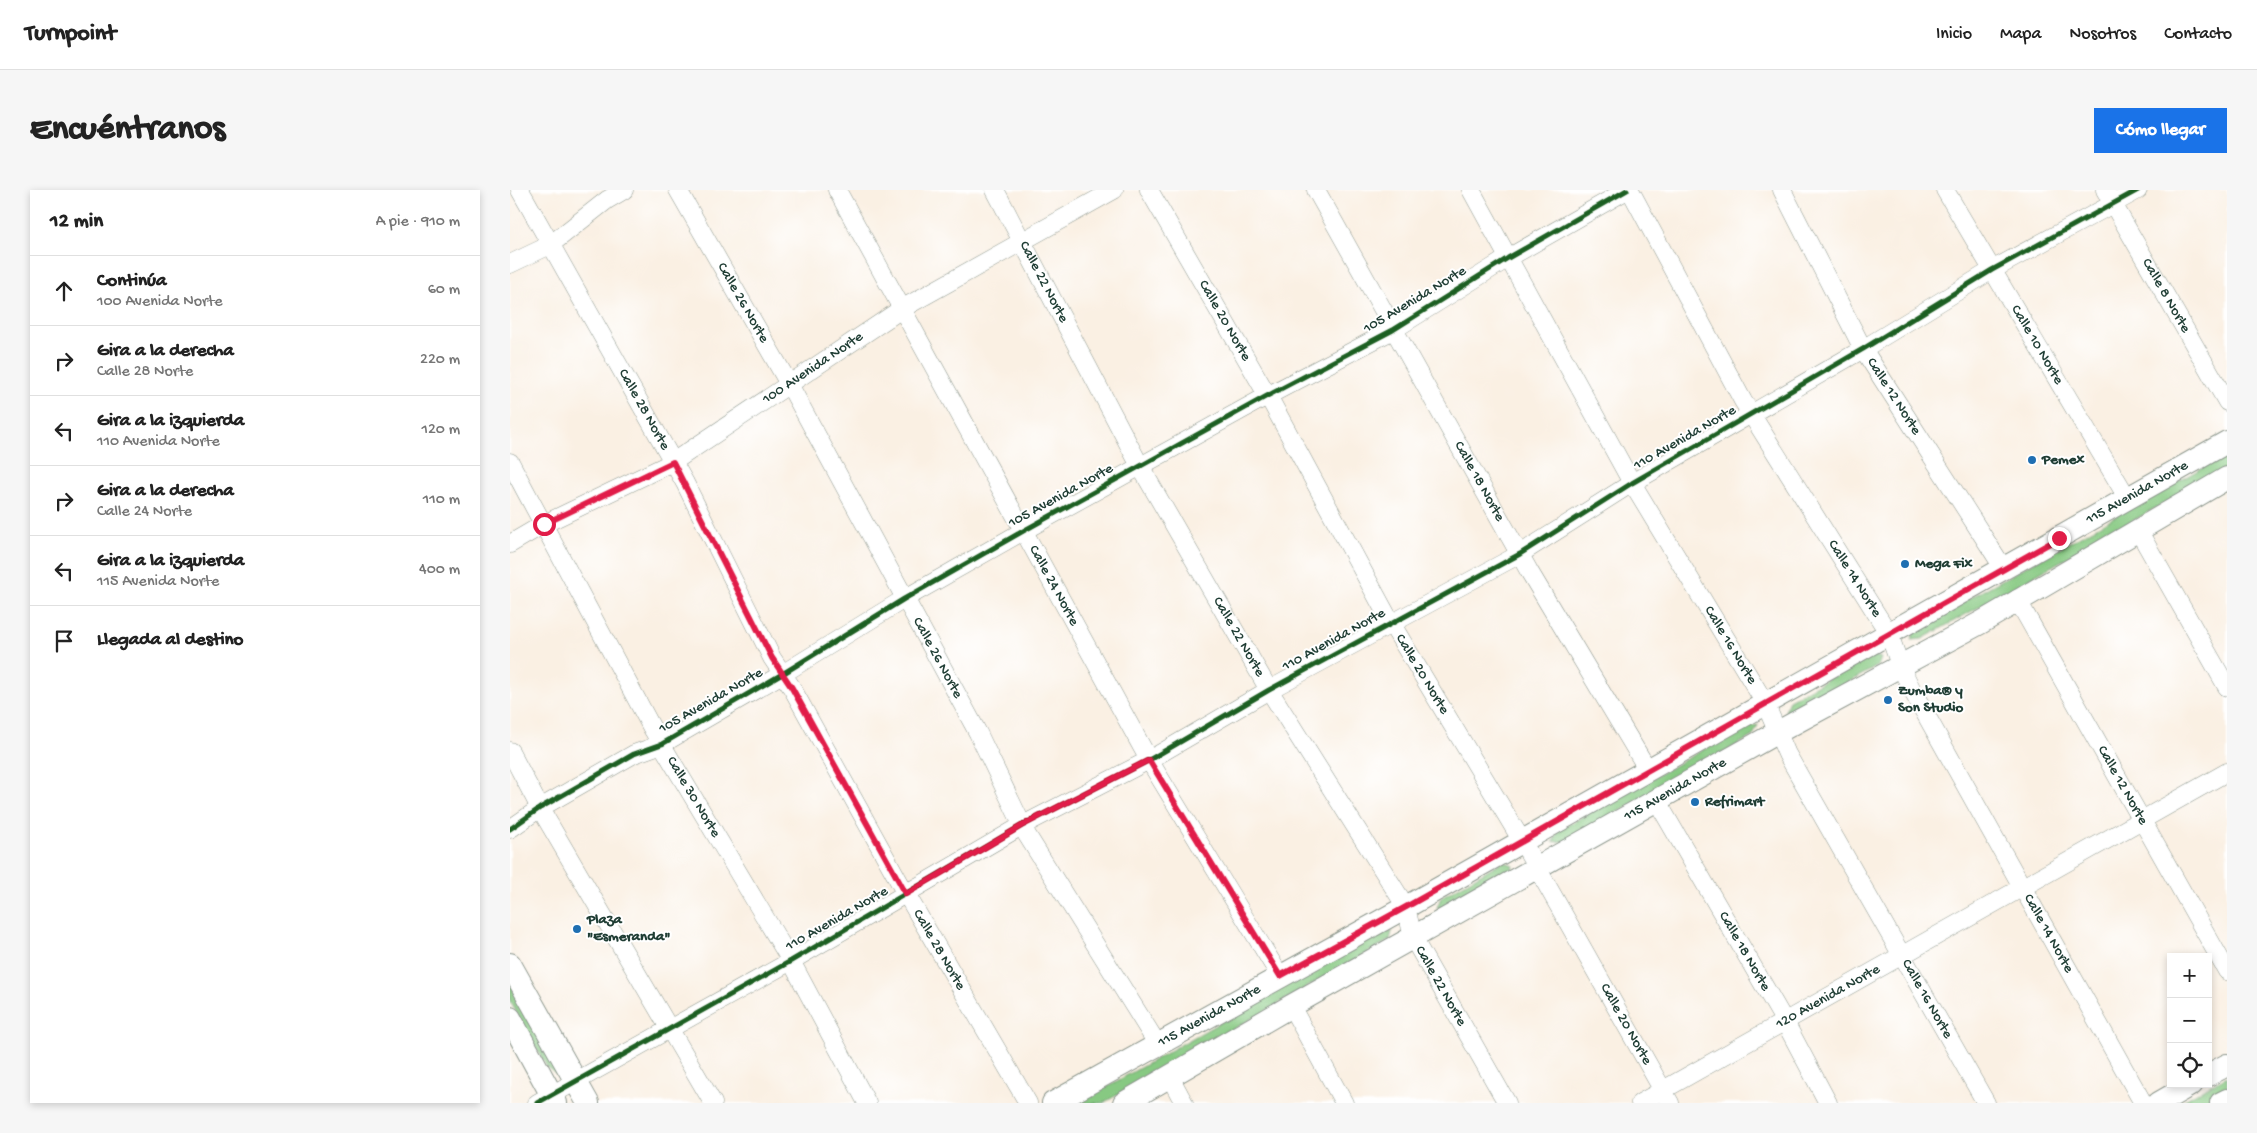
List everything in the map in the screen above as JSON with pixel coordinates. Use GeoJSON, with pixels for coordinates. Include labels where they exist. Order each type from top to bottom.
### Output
{"type":"FeatureCollection","features":[{"type":"Feature","properties":{"kind":"main road","name":"115 Avenida Norte"},"geometry":{"type":"LineString","coordinates":[[1053,1103],[1406,907],[2227,442]]}},
{"type":"Feature","properties":{"kind":"main road","name":"115 Avenida Norte"},"geometry":{"type":"LineString","coordinates":[[1124,1103],[1291,1006],[1537,869],[1776,732],[1860,689],[1900,665],[1982,622],[2017,599],[2227,478]]}},
{"type":"Feature","properties":{"kind":"main road"},"geometry":{"type":"LineString","coordinates":[[510,964],[588,1103]]}},
{"type":"Feature","properties":{"kind":"main road"},"geometry":{"type":"LineString","coordinates":[[510,1018],[548,1100]]}},
{"type":"Feature","properties":{"kind":"main road"},"geometry":{"type":"LineString","coordinates":[[2212,1073],[2227,1065]]}},
{"type":"Feature","properties":{"kind":"main road"},"geometry":{"type":"LineString","coordinates":[[2159,1103],[2185,1088]]}},
{"type":"Feature","properties":{"kind":"main road"},"geometry":{"type":"LineString","coordinates":[[2221,1103],[2227,1100]]}},
{"type":"Feature","properties":{"kind":"street","name":"Calle 28 Norte"},"geometry":{"type":"LineString","coordinates":[[520,190],[673,462],[772,658],[784,673],[906,894],[1028,1103]]}},
{"type":"Feature","properties":{"kind":"street"},"geometry":{"type":"LineString","coordinates":[[510,264],[550,244],[607,200],[624,190]]}},
{"type":"Feature","properties":{"kind":"street","name":"Calle 26 Norte"},"geometry":{"type":"LineString","coordinates":[[678,190],[789,384],[978,733],[1023,825],[1158,1045]]}},
{"type":"Feature","properties":{"kind":"street","name":"Calle 24 Norte"},"geometry":{"type":"LineString","coordinates":[[837,190],[1025,530],[1149,760],[1280,976]]}},
{"type":"Feature","properties":{"kind":"street","name":"Calle 22 Norte"},"geometry":{"type":"LineString","coordinates":[[995,190],[1140,466],[1270,690],[1406,907],[1413,938],[1507,1103]]}},
{"type":"Feature","properties":{"kind":"street","name":"100 Avenida Norte"},"geometry":{"type":"LineString","coordinates":[[510,544],[544,524],[673,462],[903,308],[1114,190]]}},
{"type":"Feature","properties":{"kind":"street","name":"Calle 20 Norte"},"geometry":{"type":"LineString","coordinates":[[1149,190],[1267,396],[1391,623],[1522,841],[1667,1097]]}},
{"type":"Feature","properties":{"kind":"street","name":"Calle 18 Norte"},"geometry":{"type":"LineString","coordinates":[[1316,190],[1520,554],[1648,770]]}},
{"type":"Feature","properties":{"kind":"street","name":"Calle 16 Norte"},"geometry":{"type":"LineString","coordinates":[[1470,190],[1632,483],[1765,704],[1776,732],[1986,1103]]}},
{"type":"Feature","properties":{"kind":"street","name":"105 Avenida Norte"},"geometry":{"type":"LineString","coordinates":[[510,829],[540,808],[634,754],[662,744],[784,673],[904,599],[1025,530],[1267,396],[1393,330],[1508,258],[1629,190]]}},
{"type":"Feature","properties":{"kind":"street","name":"Calle 14 Norte"},"geometry":{"type":"LineString","coordinates":[[1629,190],[1752,414],[1889,634],[1900,665],[2022,888],[2143,1103]]}},
{"type":"Feature","properties":{"kind":"street","name":"Calle 12 Norte"},"geometry":{"type":"LineString","coordinates":[[1782,190],[1863,349],[2004,569]]}},
{"type":"Feature","properties":{"kind":"street","name":"Calle 10 Norte"},"geometry":{"type":"LineString","coordinates":[[1945,190],[2128,499]]}},
{"type":"Feature","properties":{"kind":"street","name":"110 Avenida Norte"},"geometry":{"type":"LineString","coordinates":[[548,1100],[576,1080],[668,1027],[791,961],[1023,825],[1149,760],[1270,690],[1520,554],[1632,483],[1863,349],[2109,197],[2138,190]]}},
{"type":"Feature","properties":{"kind":"street","name":"Calle 8 Norte"},"geometry":{"type":"LineString","coordinates":[[2109,197],[2227,402]]}},
{"type":"Feature","properties":{"kind":"street","name":"Calle 30 Norte"},"geometry":{"type":"LineString","coordinates":[[510,462],[662,744],[791,961],[867,1103]]}},
{"type":"Feature","properties":{"kind":"street"},"geometry":{"type":"LineString","coordinates":[[2138,530],[2227,687]]}},
{"type":"Feature","properties":{"kind":"street","name":"Calle 12 Norte"},"geometry":{"type":"LineString","coordinates":[[2017,599],[2227,971]]}},
{"type":"Feature","properties":{"kind":"street"},"geometry":{"type":"LineString","coordinates":[[510,752],[540,808],[713,1103]]}},
{"type":"Feature","properties":{"kind":"street","name":"120 Avenida Norte"},"geometry":{"type":"LineString","coordinates":[[1640,1103],[1667,1097],[1785,1022],[2227,772]]}},
{"type":"Feature","properties":{"kind":"street","name":"Calle 18 Norte"},"geometry":{"type":"LineString","coordinates":[[1657,801],[1785,1022],[1828,1103]]}},
{"type":"Feature","properties":{"kind":"street"},"geometry":{"type":"LineString","coordinates":[[1291,1006],[1344,1103]]}},
{"type":"Feature","properties":{"kind":"street"},"geometry":{"type":"LineString","coordinates":[[1170,1078],[1184,1103]]}},
{"type":"Feature","properties":{"kind":"green space"},"geometry":{"type":"Polygon","coordinates":[[[2227,454],[2227,468],[1922,639],[1911,640],[1916,628],[2227,454]]]}},
{"type":"Feature","properties":{"kind":"green space"},"geometry":{"type":"Polygon","coordinates":[[[1872,655],[1881,658],[1878,666],[1796,711],[1785,711],[1789,700],[1872,655]]]}},
{"type":"Feature","properties":{"kind":"green space"},"geometry":{"type":"Polygon","coordinates":[[[1758,725],[1753,736],[1566,841],[1553,842],[1559,830],[1744,727],[1758,725]]]}},
{"type":"Feature","properties":{"kind":"green space"},"geometry":{"type":"Polygon","coordinates":[[[1503,861],[1513,865],[1512,871],[1447,908],[1437,908],[1441,897],[1503,861]]]}},
{"type":"Feature","properties":{"kind":"green space"},"geometry":{"type":"Polygon","coordinates":[[[1381,931],[1392,931],[1390,940],[1103,1103],[1078,1103],[1381,931]]]}},
{"type":"Feature","properties":{"kind":"green space"},"geometry":{"type":"Polygon","coordinates":[[[510,983],[557,1066],[557,1075],[547,1067],[510,1001],[510,983]]]}},
{"type":"Feature","properties":{"kind":"green space"},"geometry":{"type":"Polygon","coordinates":[[[2227,1076],[2227,1088],[2200,1103],[2179,1103],[2206,1088],[2212,1088],[2212,1084],[2227,1076]]]}},
{"type":"Feature","properties":{"kind":"cycle path"},"geometry":{"type":"LineString","coordinates":[[510,829],[540,808],[634,754],[662,744],[784,673],[904,599],[1025,530],[1267,396],[1393,330],[1508,258],[1627,190]]}},
{"type":"Feature","properties":{"kind":"cycle path"},"geometry":{"type":"LineString","coordinates":[[537,1103],[791,961],[1023,825],[1149,760],[1269,690],[1520,554],[1632,483],[1863,349],[1992,270],[2138,190]]}},
{"type":"Feature","properties":{"kind":"place","name":"Pemex"},"geometry":{"type":"Point","coordinates":[2032,460]}},
{"type":"Feature","properties":{"kind":"place","name":"Mega Fix"},"geometry":{"type":"Point","coordinates":[1905,564]}},
{"type":"Feature","properties":{"kind":"place","name":"Zumba® y Son Studio"},"geometry":{"type":"Point","coordinates":[1888,700]}},
{"type":"Feature","properties":{"kind":"place","name":"Refrimart"},"geometry":{"type":"Point","coordinates":[1695,802]}},
{"type":"Feature","properties":{"kind":"place","name":"Plaza \"Esmeranda\""},"geometry":{"type":"Point","coordinates":[577,929]}},
{"type":"Feature","properties":{"kind":"route"},"geometry":{"type":"LineString","coordinates":[[544,524],[577,510],[673,462],[772,658],[784,673],[906,894],[1023,825],[1149,760],[1280,976],[1664,762],[2059,538]]}}]}
